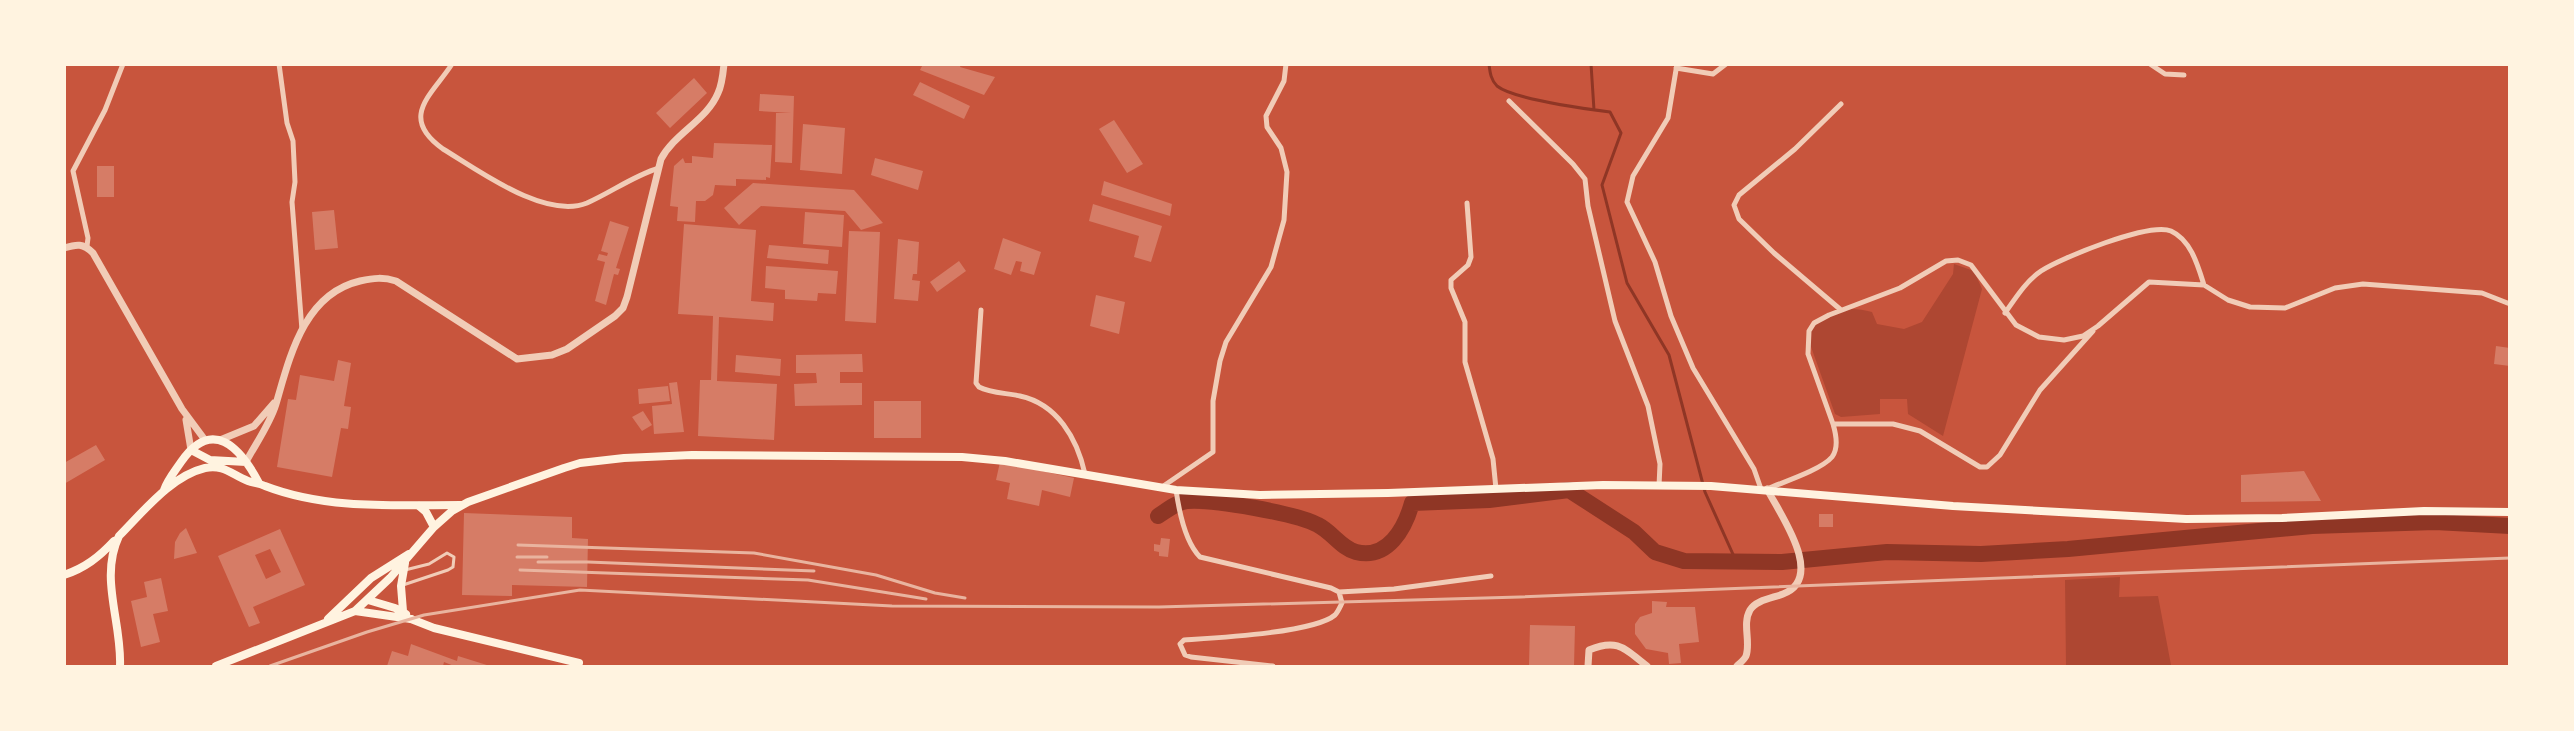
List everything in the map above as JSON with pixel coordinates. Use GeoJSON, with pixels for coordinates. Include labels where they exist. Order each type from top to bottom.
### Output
{"type":"FeatureCollection","features":[{"type":"Feature","properties":{"kind":"main road"},"geometry":{"type":"LineString","coordinates":[[64,575],[81,569],[98,558],[164,490],[191,450],[205,440],[220,440],[233,446],[259,483]]}},
{"type":"Feature","properties":{"kind":"main road"},"geometry":{"type":"LineString","coordinates":[[191,450],[210,460],[246,462]]}},
{"type":"Feature","properties":{"kind":"main road"},"geometry":{"type":"LineString","coordinates":[[164,490],[193,472],[215,467],[225,469],[248,481],[279,490],[338,502],[419,506],[461,505],[572,466],[624,458],[692,454],[1005,460],[1161,488],[1177,494],[1314,495],[1604,485],[1712,486],[1953,506],[2186,519],[2282,518],[2424,511],[2510,512]]}},
{"type":"Feature","properties":{"kind":"main road"},"geometry":{"type":"LineString","coordinates":[[216,666],[355,611],[407,559],[434,527],[461,505]]}},
{"type":"Feature","properties":{"kind":"main road"},"geometry":{"type":"LineString","coordinates":[[419,506],[429,515],[434,527]]}},
{"type":"Feature","properties":{"kind":"main road"},"geometry":{"type":"LineString","coordinates":[[119,536],[112,553],[110,570],[120,666]]}},
{"type":"Feature","properties":{"kind":"main road"},"geometry":{"type":"LineString","coordinates":[[324,622],[370,578],[414,550]]}},
{"type":"Feature","properties":{"kind":"main road"},"geometry":{"type":"LineString","coordinates":[[403,611],[401,586],[407,559]]}},
{"type":"Feature","properties":{"kind":"main road"},"geometry":{"type":"LineString","coordinates":[[368,600],[403,611],[411,619]]}},
{"type":"Feature","properties":{"kind":"main road"},"geometry":{"type":"LineString","coordinates":[[355,611],[411,619],[434,628],[579,663]]}},
{"type":"Feature","properties":{"kind":"street"},"geometry":{"type":"LineString","coordinates":[[123,64],[105,110],[73,171],[88,238],[87,246],[182,410],[205,440]]}},
{"type":"Feature","properties":{"kind":"street"},"geometry":{"type":"LineString","coordinates":[[279,64],[287,123],[293,141],[295,182],[292,202],[302,330]]}},
{"type":"Feature","properties":{"kind":"street"},"geometry":{"type":"LineString","coordinates":[[452,64],[422,104],[421,117],[424,130],[432,142],[523,195],[542,202],[574,206],[586,203],[645,172],[659,168]]}},
{"type":"Feature","properties":{"kind":"street"},"geometry":{"type":"LineString","coordinates":[[246,462],[272,413],[302,330],[315,309],[332,292],[352,283],[381,277],[406,286],[517,359],[552,355],[567,349],[623,308],[659,168],[666,150],[701,117],[719,93],[724,64]]}},
{"type":"Feature","properties":{"kind":"street"},"geometry":{"type":"LineString","coordinates":[[1161,488],[1213,452],[1213,401],[1226,342],[1271,267],[1284,220],[1287,172],[1281,148],[1267,127],[1266,116],[1284,81],[1286,64]]}},
{"type":"Feature","properties":{"kind":"street"},"geometry":{"type":"LineString","coordinates":[[1726,64],[1713,74],[1676,66],[1668,118],[1633,176],[1627,202],[1655,262],[1671,316],[1693,368],[1754,469],[1800,552],[1801,570],[1795,587],[1786,593],[1754,604],[1749,612],[1746,656],[1737,666]]}},
{"type":"Feature","properties":{"kind":"street"},"geometry":{"type":"LineString","coordinates":[[2150,64],[2165,74],[2184,75]]}},
{"type":"Feature","properties":{"kind":"street"},"geometry":{"type":"LineString","coordinates":[[1509,101],[1574,164],[1585,179],[1588,206],[1615,321],[1648,406],[1660,464],[1661,486]]}},
{"type":"Feature","properties":{"kind":"street"},"geometry":{"type":"LineString","coordinates":[[1841,104],[1796,149],[1739,195],[1734,205],[1739,219],[1774,253],[1841,310]]}},
{"type":"Feature","properties":{"kind":"street"},"geometry":{"type":"LineString","coordinates":[[1467,203],[1471,257],[1468,265],[1451,280],[1451,288],[1465,322],[1466,362],[1493,459],[1496,489]]}},
{"type":"Feature","properties":{"kind":"street"},"geometry":{"type":"LineString","coordinates":[[2004,313],[2027,284],[2041,271],[2117,239],[2152,229],[2170,231],[2184,241],[2195,257],[2204,285]]}},
{"type":"Feature","properties":{"kind":"street"},"geometry":{"type":"LineString","coordinates":[[64,248],[79,244],[87,246]]}},
{"type":"Feature","properties":{"kind":"street"},"geometry":{"type":"LineString","coordinates":[[1764,489],[1812,470],[1832,457],[1836,435],[1808,354],[1809,331],[1814,323],[1841,310],[1900,288],[1946,261],[1958,260],[1971,266],[2004,313],[2016,325],[2039,337],[2064,340],[2083,336],[2098,326],[2150,282],[2204,285],[2228,300],[2250,307],[2285,308],[2335,288],[2363,284],[2482,293],[2510,304]]}},
{"type":"Feature","properties":{"kind":"street"},"geometry":{"type":"LineString","coordinates":[[981,310],[976,382],[979,387],[1036,401],[1055,413],[1077,446],[1084,474]]}},
{"type":"Feature","properties":{"kind":"street"},"geometry":{"type":"LineString","coordinates":[[1833,424],[1893,424],[1920,431],[1980,467],[1987,467],[2000,455],[2040,390],[2098,326]]}},
{"type":"Feature","properties":{"kind":"street"},"geometry":{"type":"LineString","coordinates":[[220,440],[254,426],[277,399]]}},
{"type":"Feature","properties":{"kind":"street"},"geometry":{"type":"LineString","coordinates":[[182,410],[189,430],[191,450]]}},
{"type":"Feature","properties":{"kind":"street"},"geometry":{"type":"LineString","coordinates":[[1177,494],[1179,508],[1194,551],[1200,558],[1331,588],[1339,592],[1394,589],[1491,576]]}},
{"type":"Feature","properties":{"kind":"street"},"geometry":{"type":"LineString","coordinates":[[1273,666],[1191,657],[1185,655],[1180,644],[1184,640],[1244,636],[1318,624],[1336,614],[1342,603],[1339,592]]}},
{"type":"Feature","properties":{"kind":"street"},"geometry":{"type":"LineString","coordinates":[[1587,666],[1589,650],[1611,643],[1621,646],[1647,666]]}},
{"type":"Feature","properties":{"kind":"lane"},"geometry":{"type":"LineString","coordinates":[[401,586],[429,579],[448,570],[453,567],[454,557],[447,553],[429,564],[403,571]]}},
{"type":"Feature","properties":{"kind":"shaded area"},"geometry":{"type":"Polygon","coordinates":[[[1954,264],[1974,271],[1982,289],[1943,436],[1908,414],[1907,399],[1880,399],[1880,414],[1841,417],[1835,414],[1810,344],[1811,330],[1824,318],[1846,309],[1872,312],[1877,324],[1904,329],[1922,322],[1953,274],[1954,264]]]}},
{"type":"Feature","properties":{"kind":"shaded area"},"geometry":{"type":"Polygon","coordinates":[[[2120,577],[2119,597],[2158,596],[2171,665],[2066,666],[2065,580],[2120,577]]]}},
{"type":"Feature","properties":{"kind":"building"},"geometry":{"type":"Polygon","coordinates":[[[923,64],[961,64],[960,67],[995,77],[984,95],[920,70],[923,64]]]}},
{"type":"Feature","properties":{"kind":"building"},"geometry":{"type":"Polygon","coordinates":[[[694,78],[707,93],[670,128],[656,113],[694,78]]]}},
{"type":"Feature","properties":{"kind":"building"},"geometry":{"type":"Polygon","coordinates":[[[920,82],[970,106],[964,119],[913,95],[920,82]]]}},
{"type":"Feature","properties":{"kind":"building"},"geometry":{"type":"Polygon","coordinates":[[[760,94],[794,96],[792,163],[775,162],[776,113],[791,113],[759,111],[760,94]]]}},
{"type":"Feature","properties":{"kind":"building"},"geometry":{"type":"Polygon","coordinates":[[[1114,120],[1143,164],[1127,173],[1099,129],[1114,120]]]}},
{"type":"Feature","properties":{"kind":"building"},"geometry":{"type":"Polygon","coordinates":[[[803,124],[845,128],[842,174],[800,170],[803,124]]]}},
{"type":"Feature","properties":{"kind":"building"},"geometry":{"type":"Polygon","coordinates":[[[714,143],[772,145],[770,178],[766,177],[766,180],[736,179],[736,186],[715,185],[713,195],[705,201],[696,201],[695,222],[677,221],[678,207],[670,206],[674,166],[683,158],[685,163],[692,163],[692,156],[713,158],[714,143]]]}},
{"type":"Feature","properties":{"kind":"building"},"geometry":{"type":"Polygon","coordinates":[[[875,158],[923,171],[918,190],[871,175],[875,158]]]}},
{"type":"Feature","properties":{"kind":"building"},"geometry":{"type":"Polygon","coordinates":[[[97,166],[114,166],[114,197],[97,197],[97,166]]]}},
{"type":"Feature","properties":{"kind":"building"},"geometry":{"type":"Polygon","coordinates":[[[1104,181],[1172,204],[1170,216],[1101,195],[1104,181]]]}},
{"type":"Feature","properties":{"kind":"building"},"geometry":{"type":"Polygon","coordinates":[[[753,183],[854,190],[883,223],[861,230],[845,211],[761,206],[739,225],[724,208],[753,183]]]}},
{"type":"Feature","properties":{"kind":"building"},"geometry":{"type":"Polygon","coordinates":[[[1093,204],[1162,226],[1151,262],[1134,257],[1139,236],[1089,221],[1093,204]]]}},
{"type":"Feature","properties":{"kind":"building"},"geometry":{"type":"Polygon","coordinates":[[[334,210],[338,248],[315,250],[312,212],[334,210]]]}},
{"type":"Feature","properties":{"kind":"building"},"geometry":{"type":"Polygon","coordinates":[[[805,212],[844,215],[842,247],[803,244],[805,212]]]}},
{"type":"Feature","properties":{"kind":"building"},"geometry":{"type":"Polygon","coordinates":[[[610,221],[629,227],[616,268],[620,269],[618,275],[614,274],[606,305],[595,301],[605,262],[597,260],[599,254],[607,256],[608,253],[601,251],[610,221]]]}},
{"type":"Feature","properties":{"kind":"building"},"geometry":{"type":"Polygon","coordinates":[[[684,224],[756,230],[751,301],[774,303],[773,321],[719,317],[717,381],[777,384],[774,440],[698,436],[700,380],[711,380],[713,316],[678,314],[684,224]]]}},
{"type":"Feature","properties":{"kind":"building"},"geometry":{"type":"Polygon","coordinates":[[[849,231],[880,232],[876,323],[845,321],[849,231]]]}},
{"type":"Feature","properties":{"kind":"building"},"geometry":{"type":"Polygon","coordinates":[[[1003,238],[1041,252],[1034,275],[1020,271],[1022,262],[1016,261],[1011,275],[994,269],[1003,238]]]}},
{"type":"Feature","properties":{"kind":"building"},"geometry":{"type":"Polygon","coordinates":[[[898,239],[919,242],[917,274],[913,274],[912,280],[920,281],[918,301],[894,299],[898,239]]]}},
{"type":"Feature","properties":{"kind":"building"},"geometry":{"type":"Polygon","coordinates":[[[769,245],[829,250],[828,264],[767,258],[769,245]]]}},
{"type":"Feature","properties":{"kind":"building"},"geometry":{"type":"Polygon","coordinates":[[[959,261],[966,271],[937,292],[930,282],[959,261]]]}},
{"type":"Feature","properties":{"kind":"building"},"geometry":{"type":"Polygon","coordinates":[[[766,266],[838,271],[836,294],[818,293],[817,301],[785,299],[785,290],[765,288],[766,266]]]}},
{"type":"Feature","properties":{"kind":"building"},"geometry":{"type":"Polygon","coordinates":[[[1096,295],[1125,302],[1119,334],[1090,326],[1096,295]]]}},
{"type":"Feature","properties":{"kind":"building"},"geometry":{"type":"Polygon","coordinates":[[[2496,346],[2510,348],[2510,366],[2494,364],[2496,346]]]}},
{"type":"Feature","properties":{"kind":"building"},"geometry":{"type":"Polygon","coordinates":[[[862,354],[863,372],[840,372],[840,383],[862,383],[862,405],[795,406],[794,384],[817,383],[816,373],[796,373],[796,355],[862,354]]]}},
{"type":"Feature","properties":{"kind":"building"},"geometry":{"type":"Polygon","coordinates":[[[736,355],[781,359],[780,376],[735,372],[736,355]]]}},
{"type":"Feature","properties":{"kind":"building"},"geometry":{"type":"Polygon","coordinates":[[[338,360],[351,363],[344,406],[351,407],[348,429],[341,428],[332,477],[277,467],[288,399],[296,400],[300,375],[334,381],[338,360]]]}},
{"type":"Feature","properties":{"kind":"building"},"geometry":{"type":"Polygon","coordinates":[[[677,382],[684,432],[654,434],[652,406],[672,404],[669,383],[677,382]]]}},
{"type":"Feature","properties":{"kind":"building"},"geometry":{"type":"Polygon","coordinates":[[[668,386],[670,401],[639,404],[638,389],[668,386]]]}},
{"type":"Feature","properties":{"kind":"building"},"geometry":{"type":"Polygon","coordinates":[[[874,401],[921,401],[921,438],[874,438],[874,401]]]}},
{"type":"Feature","properties":{"kind":"building"},"geometry":{"type":"Polygon","coordinates":[[[643,411],[652,425],[642,431],[632,417],[643,411]]]}},
{"type":"Feature","properties":{"kind":"building"},"geometry":{"type":"Polygon","coordinates":[[[96,445],[105,460],[64,484],[64,463],[96,445]]]}},
{"type":"Feature","properties":{"kind":"building"},"geometry":{"type":"Polygon","coordinates":[[[1000,462],[1074,478],[1070,497],[1042,490],[1039,506],[1007,499],[1010,483],[996,480],[1000,462]]]}},
{"type":"Feature","properties":{"kind":"building"},"geometry":{"type":"Polygon","coordinates":[[[2304,471],[2321,501],[2241,502],[2241,475],[2304,471]]]}},
{"type":"Feature","properties":{"kind":"building"},"geometry":{"type":"Polygon","coordinates":[[[464,513],[572,517],[572,538],[588,539],[587,587],[512,585],[512,596],[462,595],[464,513]]]}},
{"type":"Feature","properties":{"kind":"building"},"geometry":{"type":"Polygon","coordinates":[[[1819,514],[1833,514],[1833,527],[1819,527],[1819,514]]]}},
{"type":"Feature","properties":{"kind":"building"},"geometry":{"type":"Polygon","coordinates":[[[186,528],[197,553],[174,559],[175,542],[186,528]]]}},
{"type":"Feature","properties":{"kind":"building"},"geometry":{"type":"Polygon","coordinates":[[[280,529],[305,585],[253,607],[260,623],[249,627],[218,556],[280,529]],[[270,549],[255,555],[266,579],[281,572],[270,549]]]}},
{"type":"Feature","properties":{"kind":"building"},"geometry":{"type":"Polygon","coordinates":[[[1161,538],[1170,539],[1168,557],[1159,556],[1159,552],[1154,551],[1154,544],[1160,545],[1161,538]]]}},
{"type":"Feature","properties":{"kind":"building"},"geometry":{"type":"Polygon","coordinates":[[[161,578],[168,611],[153,614],[160,642],[141,647],[131,601],[147,597],[144,582],[161,578]]]}},
{"type":"Feature","properties":{"kind":"building"},"geometry":{"type":"Polygon","coordinates":[[[1652,601],[1667,602],[1666,607],[1695,607],[1699,642],[1679,644],[1681,663],[1669,664],[1668,653],[1646,649],[1635,634],[1635,624],[1640,617],[1652,613],[1652,601]]]}},
{"type":"Feature","properties":{"kind":"building"},"geometry":{"type":"Polygon","coordinates":[[[1530,625],[1575,626],[1574,666],[1529,666],[1530,625]]]}},
{"type":"Feature","properties":{"kind":"building"},"geometry":{"type":"Polygon","coordinates":[[[411,644],[457,661],[458,656],[490,666],[454,666],[444,662],[443,666],[387,666],[392,651],[408,656],[411,644]]]}},
{"type":"Feature","properties":{"kind":"waterway"},"geometry":{"type":"LineString","coordinates":[[1489,64],[1493,81],[1506,91],[1551,103],[1610,112],[1621,133],[1602,185],[1627,283],[1669,355],[1705,492],[1736,561]]}},
{"type":"Feature","properties":{"kind":"waterway"},"geometry":{"type":"LineString","coordinates":[[1591,64],[1594,110]]}},
{"type":"Feature","properties":{"kind":"waterway"},"geometry":{"type":"LineString","coordinates":[[1158,516],[1187,501],[1215,502],[1254,508],[1307,520],[1323,528],[1351,550],[1367,553],[1386,547],[1393,540],[1400,532],[1412,503],[1489,500],[1569,490],[1634,532],[1655,552],[1684,561],[1782,562],[1887,552],[1981,554],[2068,549],[2312,526],[2435,522],[2510,526]]}},
{"type":"Feature","properties":{"kind":"railway"},"geometry":{"type":"LineString","coordinates":[[518,545],[754,553],[876,575],[935,593],[965,598]]}},
{"type":"Feature","properties":{"kind":"railway"},"geometry":{"type":"LineString","coordinates":[[517,557],[547,557]]}},
{"type":"Feature","properties":{"kind":"railway"},"geometry":{"type":"LineString","coordinates":[[270,666],[424,615],[580,590],[892,606],[1159,607],[1520,597],[2510,558]]}},
{"type":"Feature","properties":{"kind":"railway"},"geometry":{"type":"LineString","coordinates":[[538,562],[814,571]]}},
{"type":"Feature","properties":{"kind":"railway"},"geometry":{"type":"LineString","coordinates":[[520,570],[808,580],[926,599]]}}]}
